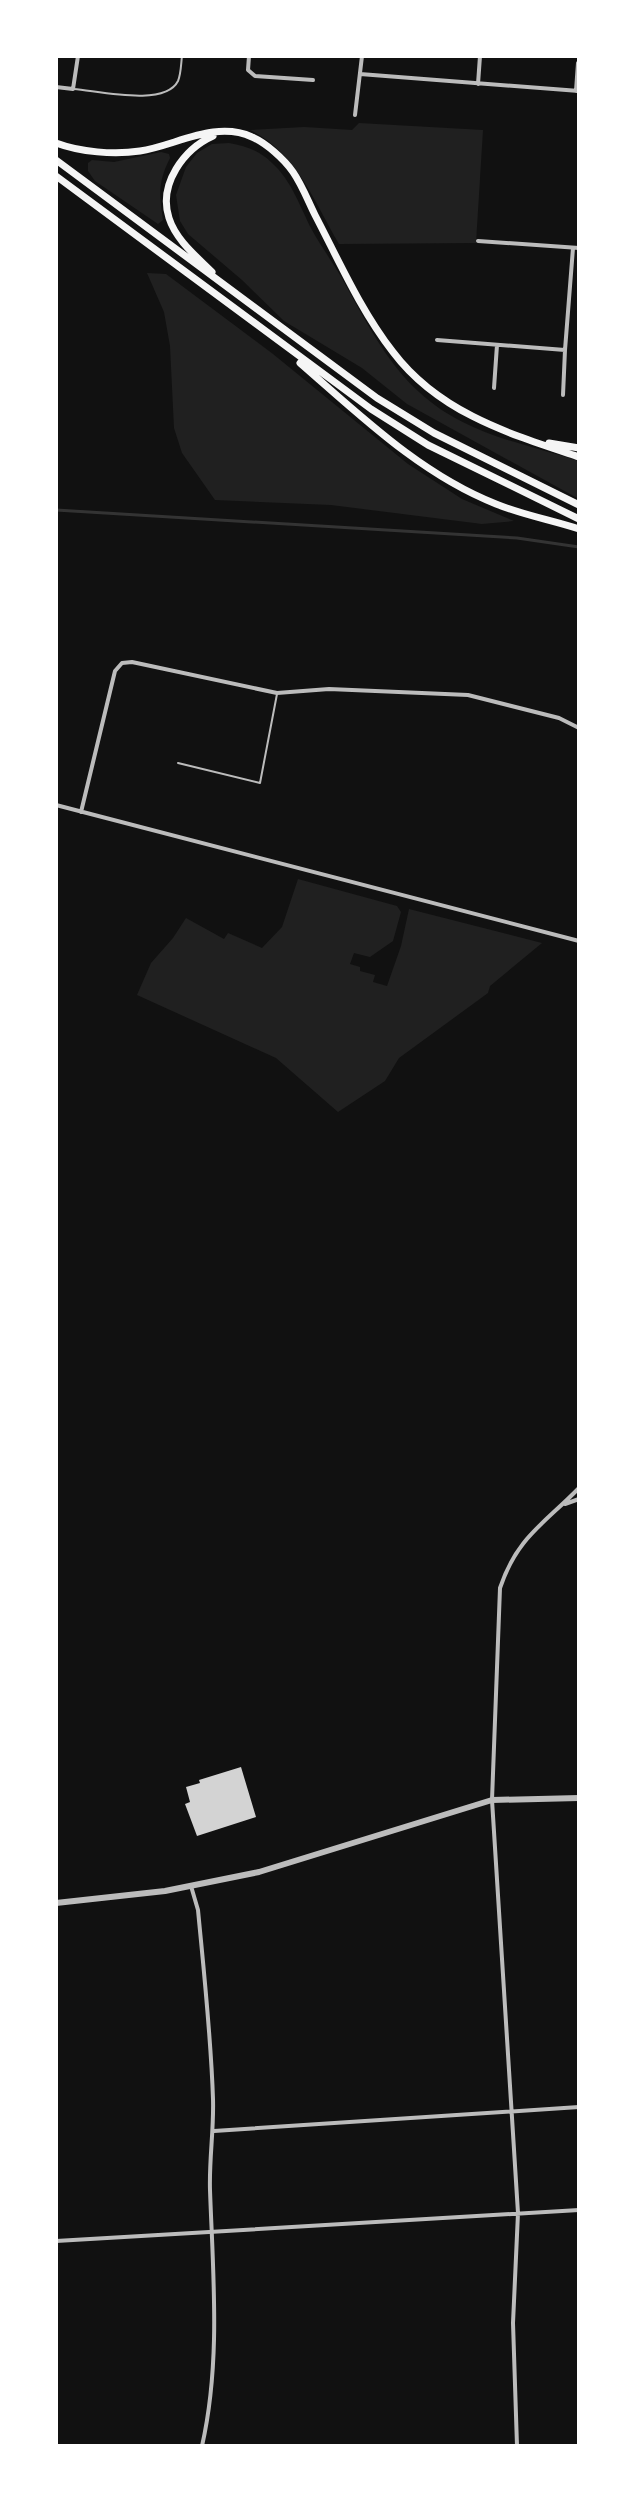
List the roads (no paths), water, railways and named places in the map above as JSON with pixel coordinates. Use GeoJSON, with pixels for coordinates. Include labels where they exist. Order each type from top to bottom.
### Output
{"type":"FeatureCollection","features":[{"type":"Feature","properties":{"kind":"highway"},"geometry":{"type":"LineString","coordinates":[[224,131],[199,142],[186,153],[173,174],[167,194],[168,217],[180,239],[227,288]]}},
{"type":"Feature","properties":{"kind":"highway"},"geometry":{"type":"LineString","coordinates":[[56,143],[97,152],[140,151],[182,138],[224,131],[251,136],[274,152],[292,171],[341,266],[393,353],[434,394],[486,424],[579,457]]}},
{"type":"Feature","properties":{"kind":"highway"},"geometry":{"type":"LineString","coordinates":[[56,160],[377,398],[434,433],[579,505]]}},
{"type":"Feature","properties":{"kind":"highway"},"geometry":{"type":"LineString","coordinates":[[56,176],[371,409],[428,445],[579,519]]}},
{"type":"Feature","properties":{"kind":"highway"},"geometry":{"type":"LineString","coordinates":[[265,333],[384,436],[456,485],[494,503],[579,529]]}},
{"type":"Feature","properties":{"kind":"highway"},"geometry":{"type":"LineString","coordinates":[[539,442],[579,446]]}},
{"type":"Feature","properties":{"kind":"street"},"geometry":{"type":"LineString","coordinates":[[56,87],[73,89],[78,56]]}},
{"type":"Feature","properties":{"kind":"street"},"geometry":{"type":"LineString","coordinates":[[249,56],[248,70],[255,76],[313,80]]}},
{"type":"Feature","properties":{"kind":"street"},"geometry":{"type":"LineString","coordinates":[[355,115],[362,56]]}},
{"type":"Feature","properties":{"kind":"street"},"geometry":{"type":"LineString","coordinates":[[478,84],[480,56]]}},
{"type":"Feature","properties":{"kind":"street"},"geometry":{"type":"LineString","coordinates":[[360,74],[577,91],[578,63]]}},
{"type":"Feature","properties":{"kind":"street"},"geometry":{"type":"LineString","coordinates":[[478,241],[576,248],[563,395]]}},
{"type":"Feature","properties":{"kind":"street"},"geometry":{"type":"LineString","coordinates":[[437,340],[565,350]]}},
{"type":"Feature","properties":{"kind":"street"},"geometry":{"type":"LineString","coordinates":[[494,388],[497,345]]}},
{"type":"Feature","properties":{"kind":"street"},"geometry":{"type":"LineString","coordinates":[[81,812],[115,671],[122,663],[132,662],[277,693],[329,689],[468,695],[559,718],[579,728]]}},
{"type":"Feature","properties":{"kind":"street"},"geometry":{"type":"LineString","coordinates":[[56,805],[579,941]]}},
{"type":"Feature","properties":{"kind":"street"},"geometry":{"type":"LineString","coordinates":[[517,2446],[513,2323],[518,2213],[492,1800],[500,1588],[508,1565],[521,1545],[579,1488]]}},
{"type":"Feature","properties":{"kind":"street"},"geometry":{"type":"LineString","coordinates":[[563,1505],[579,1499]]}},
{"type":"Feature","properties":{"kind":"street"},"geometry":{"type":"LineString","coordinates":[[56,1903],[191,1886],[259,1872],[492,1800],[579,1798]]}},
{"type":"Feature","properties":{"kind":"street"},"geometry":{"type":"LineString","coordinates":[[191,1886],[196,1900],[203,1966],[214,2131],[209,2161],[215,2269],[214,2340],[202,2446]]}},
{"type":"Feature","properties":{"kind":"street"},"geometry":{"type":"LineString","coordinates":[[214,2131],[579,2107]]}},
{"type":"Feature","properties":{"kind":"street"},"geometry":{"type":"LineString","coordinates":[[56,2241],[579,2210]]}},
{"type":"Feature","properties":{"kind":"lane"},"geometry":{"type":"LineString","coordinates":[[73,89],[151,96],[165,93],[177,83],[182,56]]}},
{"type":"Feature","properties":{"kind":"lane"},"geometry":{"type":"LineString","coordinates":[[178,763],[260,783],[277,693]]}},
{"type":"Feature","properties":{"kind":"waterway"},"geometry":{"type":"LineString","coordinates":[[56,510],[517,538],[579,547]]}}]}
